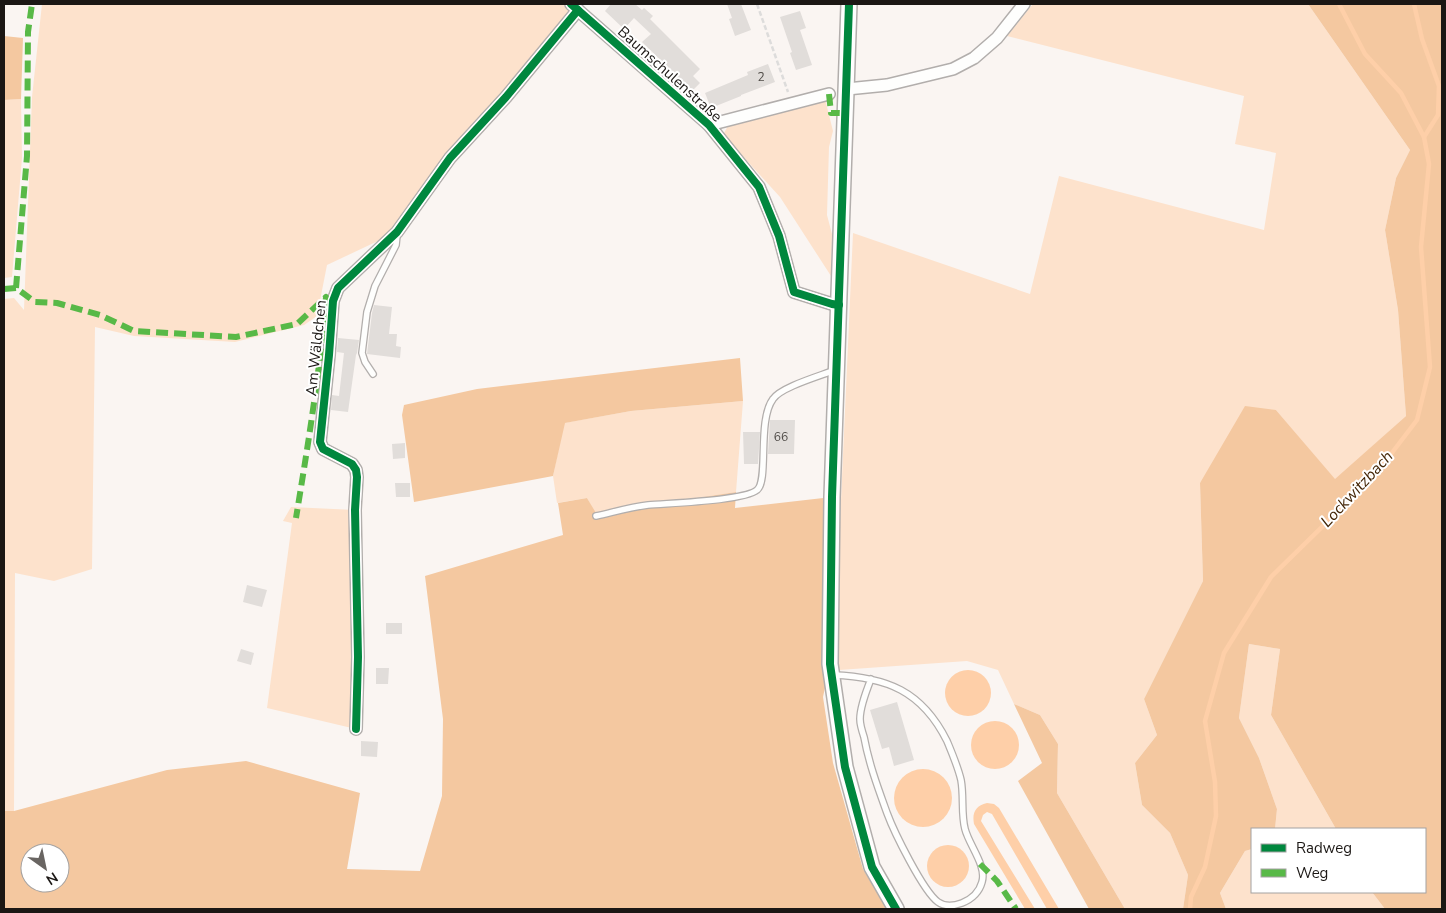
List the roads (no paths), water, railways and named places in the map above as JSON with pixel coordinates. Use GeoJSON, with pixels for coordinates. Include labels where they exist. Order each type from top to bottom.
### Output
{"type":"FeatureCollection","features":[{"type":"Feature","properties":{"kind":"main road"},"geometry":{"type":"LineString","coordinates":[[849,4],[832,516],[830,664],[845,767],[872,867],[896,909]]}},
{"type":"Feature","properties":{"kind":"street"},"geometry":{"type":"LineString","coordinates":[[847,89],[886,85],[953,69],[974,58],[997,38],[1024,4]]}},
{"type":"Feature","properties":{"kind":"street","name":"Baumschulenstraße"},"geometry":{"type":"LineString","coordinates":[[574,7],[709,125],[759,187],[779,236],[794,292],[839,305]]}},
{"type":"Feature","properties":{"kind":"street","name":"Am Wäldchen"},"geometry":{"type":"LineString","coordinates":[[356,730],[358,658],[355,510],[357,477],[356,470],[352,464],[323,449],[320,442],[333,301],[338,288],[397,232],[450,158],[506,97],[574,7]]}},
{"type":"Feature","properties":{"kind":"street","name":"Baumschulenstraße"},"geometry":{"type":"LineString","coordinates":[[709,125],[829,94]]}},
{"type":"Feature","properties":{"kind":"lane"},"geometry":{"type":"LineString","coordinates":[[373,374],[365,362],[362,353],[367,312],[375,286],[396,245],[397,232]]}},
{"type":"Feature","properties":{"kind":"lane"},"geometry":{"type":"LineString","coordinates":[[596,516],[647,505],[747,495],[755,492],[760,488],[763,475],[764,424],[773,397],[796,385],[837,370]]}},
{"type":"Feature","properties":{"kind":"lane"},"geometry":{"type":"LineString","coordinates":[[831,675],[859,676],[871,679],[902,690],[924,706],[940,728],[952,752],[961,780],[964,828],[980,864],[983,880],[979,891],[970,900],[954,907],[939,903],[927,892],[892,826],[868,761],[860,718],[866,689],[871,679]]}},
{"type":"Feature","properties":{"kind":"waterway","name":"Lockwitzbach"},"geometry":{"type":"LineString","coordinates":[[1190,909],[1191,897],[1205,867],[1216,816],[1215,782],[1205,721],[1224,653],[1271,577],[1375,475],[1417,420],[1430,367],[1421,247],[1429,164],[1424,137],[1401,93],[1365,54],[1339,4]]}},
{"type":"Feature","properties":{"kind":"waterway"},"geometry":{"type":"LineString","coordinates":[[1414,4],[1422,39],[1439,86],[1438,115],[1424,137]]}}]}
